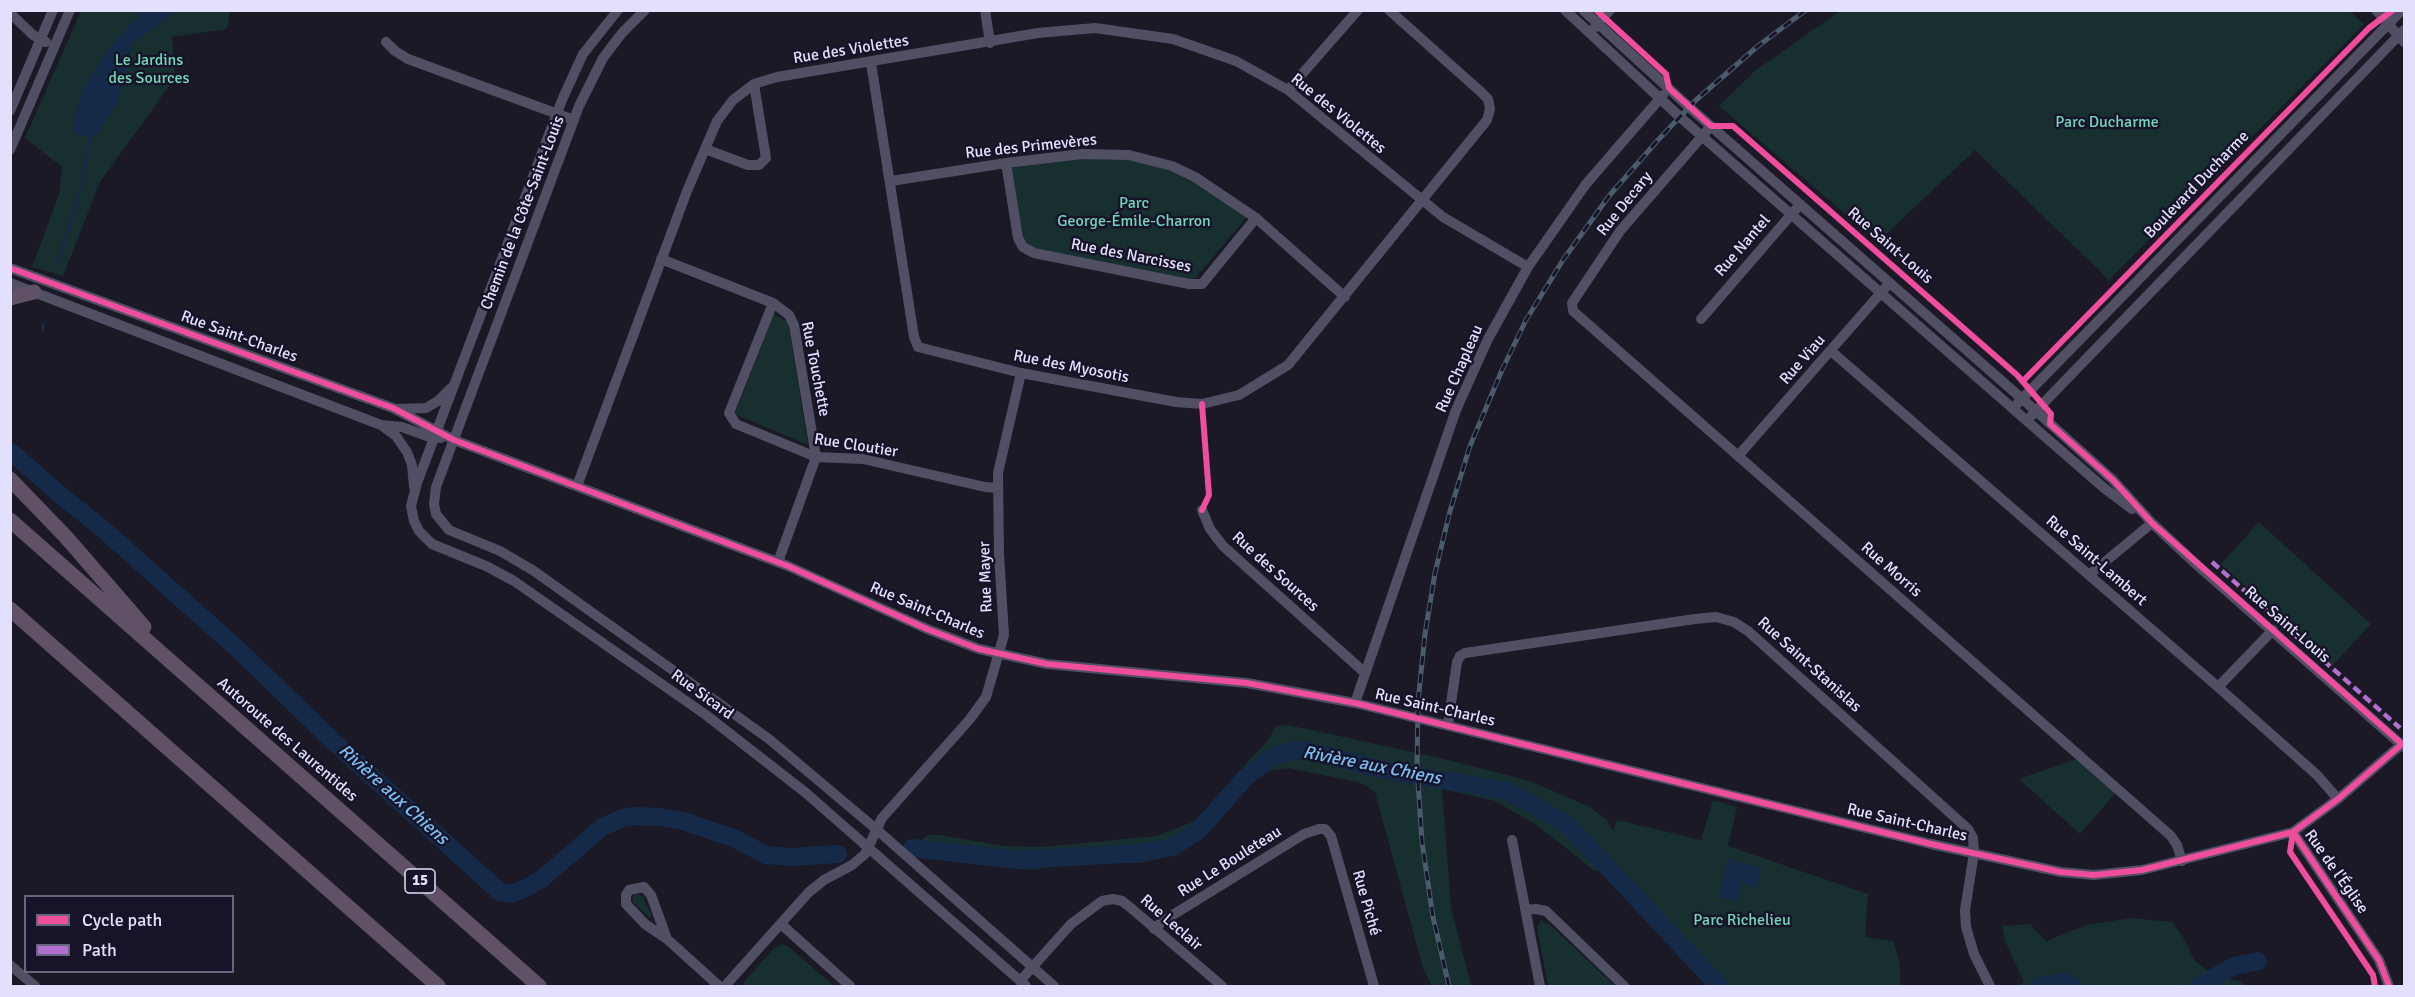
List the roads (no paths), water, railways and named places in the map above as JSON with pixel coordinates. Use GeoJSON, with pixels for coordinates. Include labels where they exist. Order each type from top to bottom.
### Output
{"type":"FeatureCollection","features":[{"type":"Feature","properties":{"kind":"highway"},"geometry":{"type":"LineString","coordinates":[[10,298],[34,292]]}},
{"type":"Feature","properties":{"kind":"highway"},"geometry":{"type":"LineString","coordinates":[[10,479],[66,537],[181,671]]}},
{"type":"Feature","properties":{"kind":"highway","name":"Autoroute des Laurentides"},"geometry":{"type":"LineString","coordinates":[[10,520],[539,987]]}},
{"type":"Feature","properties":{"kind":"highway"},"geometry":{"type":"LineString","coordinates":[[10,609],[438,987]]}},
{"type":"Feature","properties":{"kind":"street"},"geometry":{"type":"LineString","coordinates":[[10,111],[53,10]]}},
{"type":"Feature","properties":{"kind":"street"},"geometry":{"type":"LineString","coordinates":[[10,150],[70,10]]}},
{"type":"Feature","properties":{"kind":"street","name":"Chemin de la Côte-Saint-Louis"},"geometry":{"type":"LineString","coordinates":[[436,434],[556,114],[583,54],[618,10]]}},
{"type":"Feature","properties":{"kind":"street"},"geometry":{"type":"LineString","coordinates":[[985,10],[990,43]]}},
{"type":"Feature","properties":{"kind":"street"},"geometry":{"type":"LineString","coordinates":[[1288,90],[1358,10]]}},
{"type":"Feature","properties":{"kind":"street","name":"Rue des Myosotis"},"geometry":{"type":"LineString","coordinates":[[870,63],[891,181],[914,337],[918,347],[1021,373],[1176,402],[1202,404],[1239,395],[1288,365],[1487,120],[1490,109],[1488,99],[1389,10]]}},
{"type":"Feature","properties":{"kind":"street","name":"Rue Saint-Louis"},"geometry":{"type":"LineString","coordinates":[[1565,10],[1660,98],[2027,421],[2104,488],[2152,523],[2403,746]]}},
{"type":"Feature","properties":{"kind":"street","name":"Rue Saint-Louis"},"geometry":{"type":"LineString","coordinates":[[1583,10],[1711,126],[2036,411],[2112,480],[2152,523]]}},
{"type":"Feature","properties":{"kind":"street"},"geometry":{"type":"LineString","coordinates":[[1590,33],[1610,10]]}},
{"type":"Feature","properties":{"kind":"street"},"geometry":{"type":"LineString","coordinates":[[2027,421],[2403,34],[2376,10]]}},
{"type":"Feature","properties":{"kind":"street","name":"Boulevard Ducharme"},"geometry":{"type":"LineString","coordinates":[[2013,408],[2402,10]]}},
{"type":"Feature","properties":{"kind":"street","name":"Chemin de la Côte-Saint-Louis"},"geometry":{"type":"LineString","coordinates":[[454,440],[588,86],[601,61],[622,33],[643,11]]}},
{"type":"Feature","properties":{"kind":"street"},"geometry":{"type":"LineString","coordinates":[[10,14],[41,40],[55,46]]}},
{"type":"Feature","properties":{"kind":"street","name":"Rue des Violettes"},"geometry":{"type":"LineString","coordinates":[[578,486],[661,259],[717,121],[733,100],[754,84],[777,77],[990,43],[1038,33],[1095,28],[1173,39],[1236,61],[1288,90],[1443,217],[1528,267]]}},
{"type":"Feature","properties":{"kind":"street"},"geometry":{"type":"LineString","coordinates":[[386,42],[408,59],[574,120]]}},
{"type":"Feature","properties":{"kind":"street"},"geometry":{"type":"LineString","coordinates":[[705,149],[748,165],[759,165],[766,158],[754,84]]}},
{"type":"Feature","properties":{"kind":"street","name":"Rue Chapleau"},"geometry":{"type":"LineString","coordinates":[[1355,703],[1456,410],[1488,339],[1528,267],[1586,184],[1669,88]]}},
{"type":"Feature","properties":{"kind":"street","name":"Rue Decary"},"geometry":{"type":"LineString","coordinates":[[1572,308],[1572,303],[1620,231],[1711,126]]}},
{"type":"Feature","properties":{"kind":"street","name":"Rue des Primevères"},"geometry":{"type":"LineString","coordinates":[[891,181],[1082,154],[1129,155],[1172,166],[1195,177],[1256,218],[1345,297]]}},
{"type":"Feature","properties":{"kind":"street","name":"Rue des Narcisses"},"geometry":{"type":"LineString","coordinates":[[1006,163],[1018,238],[1023,247],[1034,253],[1188,284],[1202,284],[1256,218]]}},
{"type":"Feature","properties":{"kind":"street","name":"Rue Nantel"},"geometry":{"type":"LineString","coordinates":[[1701,319],[1800,204]]}},
{"type":"Feature","properties":{"kind":"street"},"geometry":{"type":"LineString","coordinates":[[506,247],[524,253]]}},
{"type":"Feature","properties":{"kind":"street","name":"Rue Touchette"},"geometry":{"type":"LineString","coordinates":[[661,259],[773,303],[789,315],[794,325],[816,457],[778,562]]}},
{"type":"Feature","properties":{"kind":"street","name":"Rue Saint-Charles"},"geometry":{"type":"LineString","coordinates":[[10,268],[393,408],[436,434]]}},
{"type":"Feature","properties":{"kind":"street","name":"Rue Saint-Charles"},"geometry":{"type":"LineString","coordinates":[[10,283],[381,425],[436,434],[578,486],[778,562],[948,638],[1000,655],[1063,666],[1247,683],[1355,703],[1448,724],[1672,782],[1974,853],[2085,875],[2131,872],[2293,832],[2403,746]]}},
{"type":"Feature","properties":{"kind":"street","name":"Rue Viau"},"geometry":{"type":"LineString","coordinates":[[1738,456],[1890,283]]}},
{"type":"Feature","properties":{"kind":"street","name":"Rue Cloutier"},"geometry":{"type":"LineString","coordinates":[[773,303],[729,413],[736,424],[816,457],[863,459],[998,488]]}},
{"type":"Feature","properties":{"kind":"street","name":"Rue Morris"},"geometry":{"type":"LineString","coordinates":[[1572,308],[1579,317],[2171,836],[2182,861]]}},
{"type":"Feature","properties":{"kind":"street","name":"Rue Saint-Lambert"},"geometry":{"type":"LineString","coordinates":[[1831,351],[2318,775],[2338,799]]}},
{"type":"Feature","properties":{"kind":"street"},"geometry":{"type":"LineString","coordinates":[[245,372],[252,355]]}},
{"type":"Feature","properties":{"kind":"street"},"geometry":{"type":"LineString","coordinates":[[261,379],[268,361]]}},
{"type":"Feature","properties":{"kind":"street","name":"Rue Mayer"},"geometry":{"type":"LineString","coordinates":[[869,847],[882,818],[978,708],[988,692],[1000,655],[1004,635],[998,473],[1021,373]]}},
{"type":"Feature","properties":{"kind":"street"},"geometry":{"type":"LineString","coordinates":[[393,408],[408,410],[426,408],[438,401],[454,386]]}},
{"type":"Feature","properties":{"kind":"street"},"geometry":{"type":"LineString","coordinates":[[381,425],[396,436],[407,452],[414,490]]}},
{"type":"Feature","properties":{"kind":"street","name":"Rue Sicard"},"geometry":{"type":"LineString","coordinates":[[436,434],[414,490],[411,506],[412,516],[419,531],[428,540],[504,575],[706,715],[780,772],[869,847],[1023,984]]}},
{"type":"Feature","properties":{"kind":"street","name":"Rue Sicard"},"geometry":{"type":"LineString","coordinates":[[454,440],[434,493],[435,509],[441,523],[455,533],[492,547],[516,560],[716,700],[803,766],[1054,987]]}},
{"type":"Feature","properties":{"kind":"street","name":"Rue des Sources"},"geometry":{"type":"LineString","coordinates":[[1202,510],[1210,529],[1223,546],[1364,672]]}},
{"type":"Feature","properties":{"kind":"street"},"geometry":{"type":"LineString","coordinates":[[2089,575],[2152,523]]}},
{"type":"Feature","properties":{"kind":"street"},"geometry":{"type":"LineString","coordinates":[[582,627],[593,613]]}},
{"type":"Feature","properties":{"kind":"street","name":"Rue Saint-Stanislas"},"geometry":{"type":"LineString","coordinates":[[1448,724],[1456,667],[1462,654],[1695,619],[1725,618],[1748,631],[1961,821],[1972,835],[1974,853]]}},
{"type":"Feature","properties":{"kind":"street"},"geometry":{"type":"LineString","coordinates":[[2218,687],[2273,630]]}},
{"type":"Feature","properties":{"kind":"street"},"geometry":{"type":"LineString","coordinates":[[706,715],[716,700]]}},
{"type":"Feature","properties":{"kind":"street","name":"Rue Le Bouleteau"},"geometry":{"type":"LineString","coordinates":[[1154,929],[1163,921],[1300,837],[1314,830],[1325,829]]}},
{"type":"Feature","properties":{"kind":"street","name":"Rue Piché"},"geometry":{"type":"LineString","coordinates":[[1325,829],[1331,837],[1374,987]]}},
{"type":"Feature","properties":{"kind":"street","name":"Rue de l'Église"},"geometry":{"type":"LineString","coordinates":[[2293,832],[2379,960],[2389,987]]}},
{"type":"Feature","properties":{"kind":"street"},"geometry":{"type":"LineString","coordinates":[[1512,840],[1540,987]]}},
{"type":"Feature","properties":{"kind":"street"},"geometry":{"type":"LineString","coordinates":[[725,987],[809,892],[824,880],[857,862],[869,847]]}},
{"type":"Feature","properties":{"kind":"street"},"geometry":{"type":"LineString","coordinates":[[1974,853],[1965,921],[1969,942],[1990,987]]}},
{"type":"Feature","properties":{"kind":"street"},"geometry":{"type":"LineString","coordinates":[[667,939],[649,891],[640,887],[629,890],[625,898],[628,907],[719,987]]}},
{"type":"Feature","properties":{"kind":"street","name":"Rue Leclair"},"geometry":{"type":"LineString","coordinates":[[1023,984],[1032,967],[1068,927],[1105,900],[1122,902],[1221,987]]}},
{"type":"Feature","properties":{"kind":"street"},"geometry":{"type":"LineString","coordinates":[[1526,910],[1539,909],[1549,914],[1624,987]]}},
{"type":"Feature","properties":{"kind":"street"},"geometry":{"type":"LineString","coordinates":[[781,924],[850,987]]}},
{"type":"Feature","properties":{"kind":"street"},"geometry":{"type":"LineString","coordinates":[[10,964],[35,987]]}},
{"type":"Feature","properties":{"kind":"water"},"geometry":{"type":"Polygon","coordinates":[[[144,10],[177,11],[134,42],[126,62],[124,82],[117,103],[97,135],[90,137],[76,134],[72,128],[83,89],[109,48],[144,10]]]}},
{"type":"Feature","properties":{"kind":"water"},"geometry":{"type":"Polygon","coordinates":[[[1728,859],[1762,868],[1757,887],[1742,883],[1737,902],[1718,897],[1728,859]]]}},
{"type":"Feature","properties":{"kind":"waterway"},"geometry":{"type":"LineString","coordinates":[[57,264],[83,183],[90,134]]}},
{"type":"Feature","properties":{"kind":"waterway"},"geometry":{"type":"LineString","coordinates":[[43,324],[43,330]]}},
{"type":"Feature","properties":{"kind":"waterway","name":"Rivière aux Chiens"},"geometry":{"type":"LineString","coordinates":[[10,451],[103,529],[242,653],[336,744],[500,892],[511,894],[528,887],[543,878],[602,827],[634,816],[683,821],[736,839],[766,855],[791,857],[838,854]]}},
{"type":"Feature","properties":{"kind":"waterway","name":"Rivière aux Chiens"},"geometry":{"type":"LineString","coordinates":[[912,848],[1017,860],[1140,853],[1173,847],[1198,831],[1245,778],[1273,756],[1301,749],[1384,770],[1508,791],[1568,825],[1719,986]]}},
{"type":"Feature","properties":{"kind":"waterway","name":"Rivière aux Chiens"},"geometry":{"type":"LineString","coordinates":[[2198,986],[2234,966],[2258,961]]}},
{"type":"Feature","properties":{"kind":"waterway","name":"Rivière aux Chiens"},"geometry":{"type":"LineString","coordinates":[[2039,986],[2064,982],[2072,986]]}},
{"type":"Feature","properties":{"kind":"railway"},"geometry":{"type":"LineString","coordinates":[[1449,986],[1433,917],[1422,842],[1417,767],[1418,702],[1425,634],[1435,573],[1450,511],[1470,446],[1526,320],[1563,260],[1609,196],[1696,100],[1758,46],[1806,10]]}},
{"type":"Feature","properties":{"kind":"park label","name":"Le Jardins des Sources"},"geometry":{"type":"Point","coordinates":[149,70]}},
{"type":"Feature","properties":{"kind":"park label","name":"Parc Ducharme"},"geometry":{"type":"Point","coordinates":[2107,123]}},
{"type":"Feature","properties":{"kind":"park label","name":"Parc George-Émile-Charron"},"geometry":{"type":"Point","coordinates":[1134,213]}},
{"type":"Feature","properties":{"kind":"park label","name":"Parc Richelieu"},"geometry":{"type":"Point","coordinates":[1742,921]}}]}
